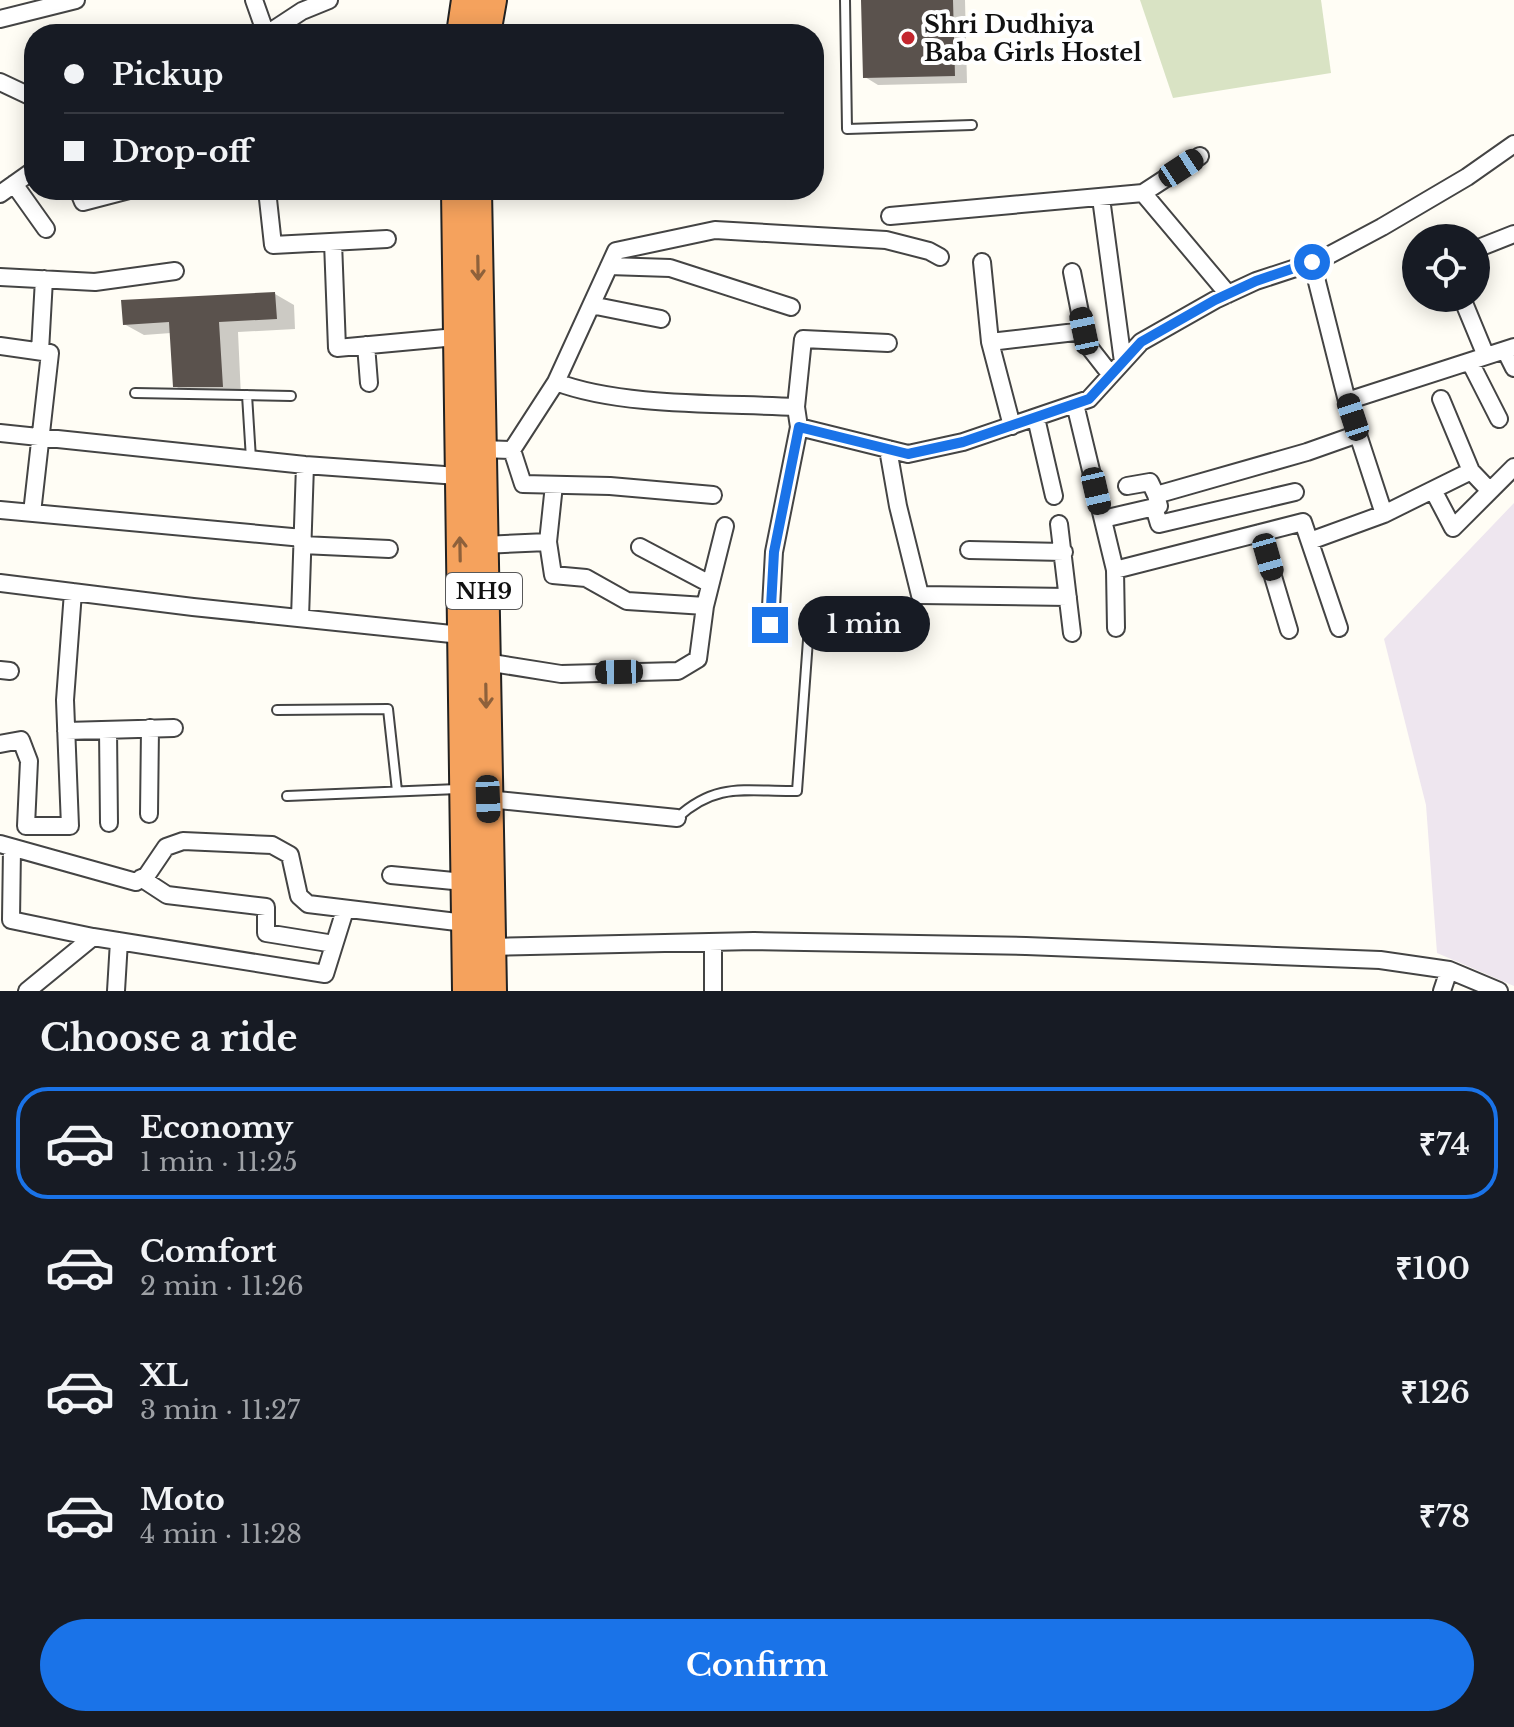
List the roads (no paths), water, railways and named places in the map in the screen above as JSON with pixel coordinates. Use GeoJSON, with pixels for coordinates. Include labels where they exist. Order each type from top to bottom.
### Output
{"type":"FeatureCollection","features":[{"type":"Feature","properties":{"kind":"highway"},"geometry":{"type":"LineString","coordinates":[[462,24],[466,0]]}},
{"type":"Feature","properties":{"kind":"highway"},"geometry":{"type":"LineString","coordinates":[[488,24],[492,0]]}},
{"type":"Feature","properties":{"kind":"highway","name":"NH9"},"geometry":{"type":"LineString","coordinates":[[456,200],[461,635],[491,947],[492,991]]}},
{"type":"Feature","properties":{"kind":"highway","name":"NH9"},"geometry":{"type":"LineString","coordinates":[[467,991],[464,882],[486,662],[477,200]]}},
{"type":"Feature","properties":{"kind":"street"},"geometry":{"type":"LineString","coordinates":[[0,19],[76,0]]}},
{"type":"Feature","properties":{"kind":"street"},"geometry":{"type":"LineString","coordinates":[[254,0],[262,24]]}},
{"type":"Feature","properties":{"kind":"street"},"geometry":{"type":"LineString","coordinates":[[282,24],[329,0]]}},
{"type":"Feature","properties":{"kind":"street"},"geometry":{"type":"LineString","coordinates":[[0,82],[24,93]]}},
{"type":"Feature","properties":{"kind":"street"},"geometry":{"type":"LineString","coordinates":[[799,427],[908,454],[963,442],[1089,399],[1141,342],[1228,294],[1312,262],[1406,213],[1513,147]]}},
{"type":"Feature","properties":{"kind":"street"},"geometry":{"type":"LineString","coordinates":[[890,216],[1143,193],[1200,156]]}},
{"type":"Feature","properties":{"kind":"street"},"geometry":{"type":"LineString","coordinates":[[24,177],[7,189],[46,229]]}},
{"type":"Feature","properties":{"kind":"street"},"geometry":{"type":"LineString","coordinates":[[1143,193],[1228,294]]}},
{"type":"Feature","properties":{"kind":"street"},"geometry":{"type":"LineString","coordinates":[[1101,198],[1123,362]]}},
{"type":"Feature","properties":{"kind":"street"},"geometry":{"type":"LineString","coordinates":[[268,200],[273,245],[387,239]]}},
{"type":"Feature","properties":{"kind":"street"},"geometry":{"type":"LineString","coordinates":[[512,450],[556,382],[616,251],[715,230],[886,240],[929,251],[940,257]]}},
{"type":"Feature","properties":{"kind":"street"},"geometry":{"type":"LineString","coordinates":[[1490,243],[1514,234]]}},
{"type":"Feature","properties":{"kind":"street"},"geometry":{"type":"LineString","coordinates":[[333,242],[337,348],[456,337]]}},
{"type":"Feature","properties":{"kind":"street"},"geometry":{"type":"LineString","coordinates":[[982,262],[990,342],[1012,426]]}},
{"type":"Feature","properties":{"kind":"street"},"geometry":{"type":"LineString","coordinates":[[1312,262],[1347,401],[1384,514]]}},
{"type":"Feature","properties":{"kind":"street"},"geometry":{"type":"LineString","coordinates":[[609,266],[670,268],[791,307]]}},
{"type":"Feature","properties":{"kind":"street"},"geometry":{"type":"LineString","coordinates":[[0,277],[95,282],[175,271]]}},
{"type":"Feature","properties":{"kind":"street"},"geometry":{"type":"LineString","coordinates":[[1072,272],[1086,343],[1111,375]]}},
{"type":"Feature","properties":{"kind":"street"},"geometry":{"type":"LineString","coordinates":[[40,351],[44,279]]}},
{"type":"Feature","properties":{"kind":"street"},"geometry":{"type":"LineString","coordinates":[[591,305],[661,319]]}},
{"type":"Feature","properties":{"kind":"street"},"geometry":{"type":"LineString","coordinates":[[1468,312],[1486,356]]}},
{"type":"Feature","properties":{"kind":"street"},"geometry":{"type":"LineString","coordinates":[[990,342],[1084,331]]}},
{"type":"Feature","properties":{"kind":"street"},"geometry":{"type":"LineString","coordinates":[[770,625],[774,552],[799,427],[796,407],[803,339],[888,343]]}},
{"type":"Feature","properties":{"kind":"street"},"geometry":{"type":"LineString","coordinates":[[366,345],[369,383]]}},
{"type":"Feature","properties":{"kind":"street"},"geometry":{"type":"LineString","coordinates":[[0,346],[50,353],[32,513]]}},
{"type":"Feature","properties":{"kind":"street"},"geometry":{"type":"LineString","coordinates":[[1347,401],[1509,349],[1514,368]]}},
{"type":"Feature","properties":{"kind":"street"},"geometry":{"type":"LineString","coordinates":[[1470,362],[1499,419]]}},
{"type":"Feature","properties":{"kind":"street"},"geometry":{"type":"LineString","coordinates":[[556,382],[582,392],[665,401],[796,407]]}},
{"type":"Feature","properties":{"kind":"street"},"geometry":{"type":"LineString","coordinates":[[1441,399],[1471,471],[1490,491]]}},
{"type":"Feature","properties":{"kind":"street"},"geometry":{"type":"LineString","coordinates":[[1075,404],[1115,570],[1116,628]]}},
{"type":"Feature","properties":{"kind":"street"},"geometry":{"type":"LineString","coordinates":[[1036,418],[1054,496]]}},
{"type":"Feature","properties":{"kind":"street"},"geometry":{"type":"LineString","coordinates":[[0,433],[251,460],[458,476]]}},
{"type":"Feature","properties":{"kind":"street"},"geometry":{"type":"LineString","coordinates":[[1103,519],[1358,434]]}},
{"type":"Feature","properties":{"kind":"street"},"geometry":{"type":"LineString","coordinates":[[481,449],[512,450]]}},
{"type":"Feature","properties":{"kind":"street"},"geometry":{"type":"LineString","coordinates":[[888,449],[898,506],[920,595],[1068,597]]}},
{"type":"Feature","properties":{"kind":"street"},"geometry":{"type":"LineString","coordinates":[[512,450],[523,484],[610,486],[713,495]]}},
{"type":"Feature","properties":{"kind":"street"},"geometry":{"type":"LineString","coordinates":[[300,618],[305,465]]}},
{"type":"Feature","properties":{"kind":"street"},"geometry":{"type":"LineString","coordinates":[[1433,490],[1453,528],[1514,467]]}},
{"type":"Feature","properties":{"kind":"street"},"geometry":{"type":"LineString","coordinates":[[1310,541],[1384,514],[1471,471]]}},
{"type":"Feature","properties":{"kind":"street"},"geometry":{"type":"LineString","coordinates":[[1127,486],[1150,482],[1159,524],[1295,492]]}},
{"type":"Feature","properties":{"kind":"street"},"geometry":{"type":"LineString","coordinates":[[554,485],[548,542],[553,575],[586,578],[627,601],[705,606]]}},
{"type":"Feature","properties":{"kind":"street"},"geometry":{"type":"LineString","coordinates":[[0,510],[389,549]]}},
{"type":"Feature","properties":{"kind":"street"},"geometry":{"type":"LineString","coordinates":[[1115,570],[1303,522],[1339,628]]}},
{"type":"Feature","properties":{"kind":"street"},"geometry":{"type":"LineString","coordinates":[[1059,524],[1072,633]]}},
{"type":"Feature","properties":{"kind":"street"},"geometry":{"type":"LineString","coordinates":[[486,662],[561,674],[678,671],[698,659],[705,606],[725,526]]}},
{"type":"Feature","properties":{"kind":"street"},"geometry":{"type":"LineString","coordinates":[[1260,533],[1289,630]]}},
{"type":"Feature","properties":{"kind":"street"},"geometry":{"type":"LineString","coordinates":[[483,545],[548,542]]}},
{"type":"Feature","properties":{"kind":"street"},"geometry":{"type":"LineString","coordinates":[[640,547],[710,584]]}},
{"type":"Feature","properties":{"kind":"street"},"geometry":{"type":"LineString","coordinates":[[969,550],[1064,552]]}},
{"type":"Feature","properties":{"kind":"street"},"geometry":{"type":"LineString","coordinates":[[0,583],[461,635]]}},
{"type":"Feature","properties":{"kind":"street"},"geometry":{"type":"LineString","coordinates":[[0,744],[21,740],[29,761],[26,826],[70,826],[65,700],[73,592]]}},
{"type":"Feature","properties":{"kind":"street"},"geometry":{"type":"LineString","coordinates":[[149,814],[150,728]]}},
{"type":"Feature","properties":{"kind":"street"},"geometry":{"type":"LineString","coordinates":[[66,731],[174,728]]}},
{"type":"Feature","properties":{"kind":"street"},"geometry":{"type":"LineString","coordinates":[[108,730],[109,823]]}},
{"type":"Feature","properties":{"kind":"street"},"geometry":{"type":"LineString","coordinates":[[475,794],[677,818]]}},
{"type":"Feature","properties":{"kind":"street"},"geometry":{"type":"LineString","coordinates":[[325,974],[93,937],[11,920],[6,846],[136,882],[147,875],[166,847],[183,841],[272,845],[290,855],[299,896],[308,904],[465,923]]}},
{"type":"Feature","properties":{"kind":"street"},"geometry":{"type":"LineString","coordinates":[[391,875],[464,882]]}},
{"type":"Feature","properties":{"kind":"street"},"geometry":{"type":"LineString","coordinates":[[141,878],[167,895],[266,907],[266,933],[334,944]]}},
{"type":"Feature","properties":{"kind":"street"},"geometry":{"type":"LineString","coordinates":[[318,991],[345,910]]}},
{"type":"Feature","properties":{"kind":"street"},"geometry":{"type":"LineString","coordinates":[[27,991],[93,937]]}},
{"type":"Feature","properties":{"kind":"street"},"geometry":{"type":"LineString","coordinates":[[116,991],[119,941]]}},
{"type":"Feature","properties":{"kind":"street"},"geometry":{"type":"LineString","coordinates":[[491,947],[713,942],[1026,946],[1380,960],[1449,970],[1499,991]]}},
{"type":"Feature","properties":{"kind":"street"},"geometry":{"type":"LineString","coordinates":[[713,942],[713,991]]}},
{"type":"Feature","properties":{"kind":"street"},"geometry":{"type":"LineString","coordinates":[[1442,991],[1449,970]]}},
{"type":"Feature","properties":{"kind":"lane"},"geometry":{"type":"LineString","coordinates":[[845,0],[847,129],[972,125]]}},
{"type":"Feature","properties":{"kind":"lane"},"geometry":{"type":"LineString","coordinates":[[135,393],[291,396]]}},
{"type":"Feature","properties":{"kind":"lane"},"geometry":{"type":"LineString","coordinates":[[247,395],[251,460]]}},
{"type":"Feature","properties":{"kind":"lane"},"geometry":{"type":"LineString","coordinates":[[677,818],[694,802],[711,794],[740,790],[797,791],[808,640]]}},
{"type":"Feature","properties":{"kind":"lane"},"geometry":{"type":"LineString","coordinates":[[277,710],[388,709],[397,791]]}},
{"type":"Feature","properties":{"kind":"lane"},"geometry":{"type":"LineString","coordinates":[[287,796],[397,791],[475,794]]}},
{"type":"Feature","properties":{"kind":"place","name":"Shri Dudhiya Baba Girls Hostel"},"geometry":{"type":"Point","coordinates":[908,38]}}]}
